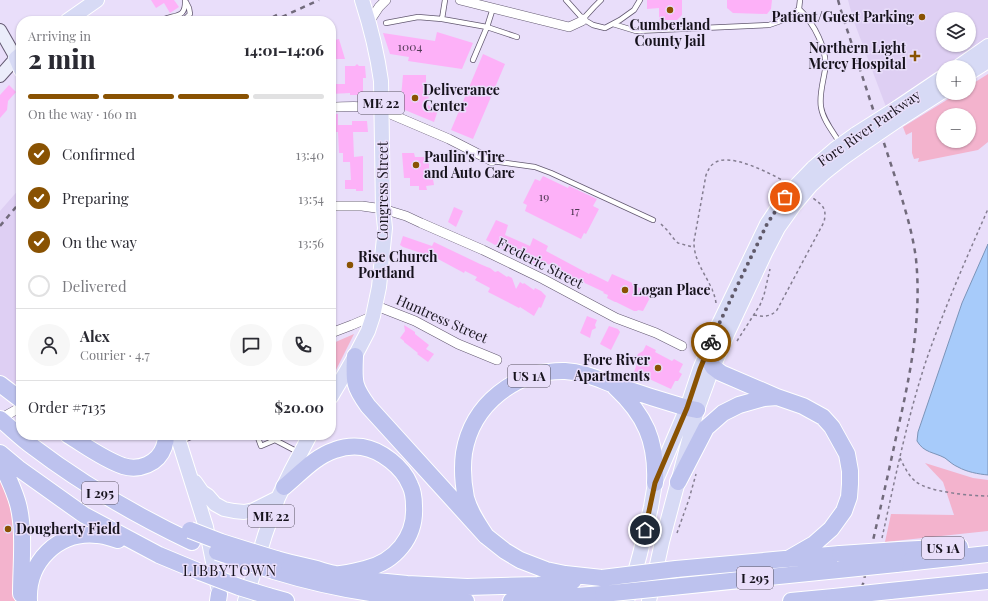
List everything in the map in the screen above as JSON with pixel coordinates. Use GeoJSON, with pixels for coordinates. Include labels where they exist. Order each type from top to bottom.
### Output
{"type":"FeatureCollection","features":[{"type":"Feature","properties":{"kind":"highway"},"geometry":{"type":"LineString","coordinates":[[356,356],[354,379],[359,394],[368,406],[486,536]]}},
{"type":"Feature","properties":{"kind":"highway"},"geometry":{"type":"LineString","coordinates":[[709,361],[721,373],[777,397],[803,406],[823,417],[832,426],[847,454],[850,471],[849,497],[844,511],[831,529],[814,544],[788,559]]}},
{"type":"Feature","properties":{"kind":"highway","name":"US 1A"},"geometry":{"type":"LineString","coordinates":[[692,409],[612,384],[599,378],[576,372],[547,372],[527,377],[508,386],[485,405],[475,421],[468,437],[464,453],[463,476],[467,499],[475,519],[486,536],[505,551],[520,560],[546,570],[565,574],[602,578],[676,569],[788,559],[839,562]]}},
{"type":"Feature","properties":{"kind":"highway"},"geometry":{"type":"LineString","coordinates":[[612,384],[632,404],[648,430],[654,452],[656,467],[655,483]]}},
{"type":"Feature","properties":{"kind":"highway"},"geometry":{"type":"LineString","coordinates":[[4,387],[16,396]]}},
{"type":"Feature","properties":{"kind":"highway"},"geometry":{"type":"LineString","coordinates":[[678,482],[706,428],[723,413],[739,405],[764,398],[777,397]]}},
{"type":"Feature","properties":{"kind":"highway","name":"I 295"},"geometry":{"type":"LineString","coordinates":[[0,419],[16,433]]}},
{"type":"Feature","properties":{"kind":"highway","name":"I 295"},"geometry":{"type":"LineString","coordinates":[[24,440],[63,469],[104,496],[196,533]]}},
{"type":"Feature","properties":{"kind":"highway"},"geometry":{"type":"LineString","coordinates":[[76,440],[106,458],[123,466],[133,468],[142,467],[152,463],[171,440]]}},
{"type":"Feature","properties":{"kind":"highway"},"geometry":{"type":"LineString","coordinates":[[281,492],[306,467],[317,459],[336,449],[348,447],[362,447],[374,450],[394,463],[404,474],[410,485],[413,496],[414,511],[413,525],[408,538],[390,559],[380,564],[356,571],[336,574]]}},
{"type":"Feature","properties":{"kind":"highway","name":"I 295"},"geometry":{"type":"LineString","coordinates":[[0,453],[18,468],[84,515],[159,555],[239,587],[286,601]]}},
{"type":"Feature","properties":{"kind":"highway"},"geometry":{"type":"LineString","coordinates":[[0,461],[15,495],[20,515],[22,601]]}},
{"type":"Feature","properties":{"kind":"highway"},"geometry":{"type":"LineString","coordinates":[[196,533],[275,565],[300,579],[336,587],[399,597],[466,601]]}},
{"type":"Feature","properties":{"kind":"highway"},"geometry":{"type":"LineString","coordinates":[[29,601],[28,593],[30,583],[37,564],[50,549],[63,541],[88,534],[110,537],[125,543],[140,545]]}},
{"type":"Feature","properties":{"kind":"highway","name":"US 1A"},"geometry":{"type":"LineString","coordinates":[[897,556],[988,546]]}},
{"type":"Feature","properties":{"kind":"highway","name":"I 295"},"geometry":{"type":"LineString","coordinates":[[511,601],[672,587],[839,562],[897,556],[988,554]]}},
{"type":"Feature","properties":{"kind":"highway"},"geometry":{"type":"LineString","coordinates":[[275,565],[376,581],[439,586],[467,587],[538,585],[602,578]]}},
{"type":"Feature","properties":{"kind":"highway"},"geometry":{"type":"LineString","coordinates":[[791,601],[890,594],[961,583],[988,581]]}},
{"type":"Feature","properties":{"kind":"highway"},"geometry":{"type":"LineString","coordinates":[[871,601],[890,594]]}},
{"type":"Feature","properties":{"kind":"main road","name":"Congress Street"},"geometry":{"type":"LineString","coordinates":[[336,389],[356,356],[368,331],[379,287],[385,228],[383,209],[381,81],[373,37],[362,0]]}},
{"type":"Feature","properties":{"kind":"main road"},"geometry":{"type":"LineString","coordinates":[[74,16],[95,1]]}},
{"type":"Feature","properties":{"kind":"main road"},"geometry":{"type":"LineString","coordinates":[[0,30],[16,56]]}},
{"type":"Feature","properties":{"kind":"main road"},"geometry":{"type":"LineString","coordinates":[[968,60],[988,46]]}},
{"type":"Feature","properties":{"kind":"main road"},"geometry":{"type":"LineString","coordinates":[[976,69],[988,61]]}},
{"type":"Feature","properties":{"kind":"main road"},"geometry":{"type":"LineString","coordinates":[[0,76],[16,63]]}},
{"type":"Feature","properties":{"kind":"main road","name":"Fore River Parkway"},"geometry":{"type":"LineString","coordinates":[[819,170],[842,158],[858,140],[899,113],[936,83]]}},
{"type":"Feature","properties":{"kind":"main road","name":"Fore River Parkway"},"geometry":{"type":"LineString","coordinates":[[899,113],[936,94]]}},
{"type":"Feature","properties":{"kind":"main road","name":"Fore River Parkway"},"geometry":{"type":"LineString","coordinates":[[648,601],[678,482],[700,369],[709,361],[728,332],[790,200],[811,186],[819,170],[841,144],[858,140]]}},
{"type":"Feature","properties":{"kind":"main road","name":"Fore River Parkway"},"geometry":{"type":"LineString","coordinates":[[627,601],[640,554],[655,483],[692,409]]}},
{"type":"Feature","properties":{"kind":"main road"},"geometry":{"type":"LineString","coordinates":[[175,440],[189,473],[202,492],[215,504],[224,509],[244,512],[254,510],[281,492]]}},
{"type":"Feature","properties":{"kind":"main road","name":"ME 22"},"geometry":{"type":"LineString","coordinates":[[245,601],[265,535],[281,492],[307,440]]}},
{"type":"Feature","properties":{"kind":"main road"},"geometry":{"type":"LineString","coordinates":[[189,473],[196,533],[219,599]]}},
{"type":"Feature","properties":{"kind":"street"},"geometry":{"type":"LineString","coordinates":[[369,22],[379,7],[386,0]]}},
{"type":"Feature","properties":{"kind":"street"},"geometry":{"type":"LineString","coordinates":[[460,0],[569,27],[582,21],[583,19]]}},
{"type":"Feature","properties":{"kind":"street"},"geometry":{"type":"LineString","coordinates":[[336,107],[364,107],[381,109],[449,139],[492,161]]}},
{"type":"Feature","properties":{"kind":"street","name":"Frederic Street"},"geometry":{"type":"LineString","coordinates":[[336,206],[362,206],[383,209],[406,216],[421,224],[483,250],[543,279],[616,318],[656,333],[682,346]]}},
{"type":"Feature","properties":{"kind":"street"},"geometry":{"type":"LineString","coordinates":[[336,331],[352,325],[374,310]]}},
{"type":"Feature","properties":{"kind":"street","name":"Huntress Street"},"geometry":{"type":"LineString","coordinates":[[374,310],[415,321],[458,344],[497,360]]}},
{"type":"Feature","properties":{"kind":"street"},"geometry":{"type":"LineString","coordinates":[[0,419],[16,411]]}},
{"type":"Feature","properties":{"kind":"lane"},"geometry":{"type":"LineString","coordinates":[[173,16],[184,11],[186,8],[185,0]]}},
{"type":"Feature","properties":{"kind":"lane"},"geometry":{"type":"LineString","coordinates":[[185,0],[189,8],[190,14],[188,16]]}},
{"type":"Feature","properties":{"kind":"lane"},"geometry":{"type":"LineString","coordinates":[[442,19],[445,0]]}},
{"type":"Feature","properties":{"kind":"lane"},"geometry":{"type":"LineString","coordinates":[[566,0],[583,19],[594,25],[606,28],[634,10],[640,0]]}},
{"type":"Feature","properties":{"kind":"lane"},"geometry":{"type":"LineString","coordinates":[[583,19],[601,0]]}},
{"type":"Feature","properties":{"kind":"lane"},"geometry":{"type":"LineString","coordinates":[[800,0],[799,9],[811,23],[820,41],[825,58],[825,69],[820,93],[821,108],[826,120],[841,144]]}},
{"type":"Feature","properties":{"kind":"lane"},"geometry":{"type":"LineString","coordinates":[[473,60],[487,27],[492,8]]}},
{"type":"Feature","properties":{"kind":"lane"},"geometry":{"type":"LineString","coordinates":[[613,24],[636,31],[769,25],[784,20],[799,9]]}},
{"type":"Feature","properties":{"kind":"lane"},"geometry":{"type":"LineString","coordinates":[[386,23],[418,17],[442,19],[487,27],[517,37]]}},
{"type":"Feature","properties":{"kind":"lane"},"geometry":{"type":"LineString","coordinates":[[492,161],[536,167],[653,220]]}},
{"type":"Feature","properties":{"kind":"lane"},"geometry":{"type":"LineString","coordinates":[[259,440],[262,446],[275,440],[300,453]]}},
{"type":"Feature","properties":{"kind":"path"},"geometry":{"type":"LineString","coordinates":[[881,542],[900,457],[916,396],[934,339],[961,270],[988,208]]}},
{"type":"Feature","properties":{"kind":"path"},"geometry":{"type":"LineString","coordinates":[[661,224],[678,243],[694,247]]}},
{"type":"Feature","properties":{"kind":"path"},"geometry":{"type":"LineString","coordinates":[[900,457],[909,476],[916,483],[934,490],[988,496]]}},
{"type":"Feature","properties":{"kind":"shaded area","name":"Northern Light Mercy Hospital"},"geometry":{"type":"Polygon","coordinates":[[[848,0],[988,0],[988,40],[976,48],[976,12],[936,12],[936,52],[970,52],[958,60],[936,60],[936,75],[886,107],[853,19],[848,0]]]}},
{"type":"Feature","properties":{"kind":"shaded area"},"geometry":{"type":"Polygon","coordinates":[[[988,74],[988,142],[978,150],[918,162],[919,158],[914,159],[912,153],[912,132],[906,135],[903,127],[947,100],[976,100],[976,82],[988,74]]]}},
{"type":"Feature","properties":{"kind":"shaded area"},"geometry":{"type":"Polygon","coordinates":[[[16,193],[16,388],[13,389],[0,378],[0,211],[16,193]]]}},
{"type":"Feature","properties":{"kind":"shaded area"},"geometry":{"type":"Polygon","coordinates":[[[354,334],[336,370],[336,342],[354,334]]]}},
{"type":"Feature","properties":{"kind":"shaded area"},"geometry":{"type":"Polygon","coordinates":[[[925,463],[973,478],[988,480],[988,531],[885,542],[891,514],[954,515],[943,482],[925,463]]]}},
{"type":"Feature","properties":{"kind":"shaded area","name":"Dougherty Field"},"geometry":{"type":"Polygon","coordinates":[[[0,476],[8,493],[15,518],[15,601],[0,601],[0,476]]]}},
{"type":"Feature","properties":{"kind":"water"},"geometry":{"type":"Polygon","coordinates":[[[988,244],[988,475],[961,469],[945,458],[926,450],[917,441],[918,432],[962,303],[988,244]]]}},
{"type":"Feature","properties":{"kind":"building"},"geometry":{"type":"Polygon","coordinates":[[[151,0],[174,0],[179,7],[170,13],[164,3],[156,8],[151,0]]]}},
{"type":"Feature","properties":{"kind":"building","name":"Cumberland County Jail"},"geometry":{"type":"Polygon","coordinates":[[[647,0],[682,0],[682,15],[677,20],[659,20],[659,8],[647,9],[647,0]]]}},
{"type":"Feature","properties":{"kind":"building","name":"Cumberland County Jail"},"geometry":{"type":"Polygon","coordinates":[[[727,0],[772,0],[771,9],[767,14],[733,13],[727,8],[727,0]]]}},
{"type":"Feature","properties":{"kind":"building"},"geometry":{"type":"Polygon","coordinates":[[[437,32],[473,43],[462,69],[408,61],[409,57],[390,54],[383,33],[435,41],[437,32]]]}},
{"type":"Feature","properties":{"kind":"building"},"geometry":{"type":"Polygon","coordinates":[[[339,39],[345,59],[336,59],[336,40],[339,39]]]}},
{"type":"Feature","properties":{"kind":"building"},"geometry":{"type":"Polygon","coordinates":[[[483,54],[505,64],[473,139],[451,130],[483,54]]]}},
{"type":"Feature","properties":{"kind":"building"},"geometry":{"type":"Polygon","coordinates":[[[357,64],[359,66],[365,66],[366,78],[363,78],[363,95],[350,95],[350,93],[336,94],[336,84],[345,84],[345,66],[355,66],[357,64]]]}},
{"type":"Feature","properties":{"kind":"building","name":"Deliverance Center"},"geometry":{"type":"Polygon","coordinates":[[[403,75],[426,75],[426,90],[429,91],[428,105],[438,110],[434,122],[400,108],[403,75]]]}},
{"type":"Feature","properties":{"kind":"building"},"geometry":{"type":"Polygon","coordinates":[[[9,85],[16,92],[8,101],[7,110],[0,118],[0,95],[9,85]]]}},
{"type":"Feature","properties":{"kind":"building"},"geometry":{"type":"Polygon","coordinates":[[[336,114],[338,114],[338,125],[352,125],[352,121],[367,121],[368,132],[353,132],[354,157],[363,156],[363,191],[356,191],[356,189],[345,189],[345,180],[351,180],[350,162],[343,162],[343,153],[339,153],[338,132],[336,132],[336,114]]]}},
{"type":"Feature","properties":{"kind":"building"},"geometry":{"type":"Polygon","coordinates":[[[402,153],[414,153],[415,157],[429,157],[429,179],[433,179],[434,185],[426,186],[427,190],[419,190],[419,186],[410,186],[410,178],[404,178],[402,153]]]}},
{"type":"Feature","properties":{"kind":"building"},"geometry":{"type":"Polygon","coordinates":[[[543,176],[568,188],[569,186],[597,199],[593,206],[599,209],[586,234],[584,233],[581,239],[525,211],[527,205],[523,203],[535,179],[540,181],[543,176]]]}},
{"type":"Feature","properties":{"kind":"building"},"geometry":{"type":"Polygon","coordinates":[[[454,207],[463,211],[456,227],[448,222],[454,207]]]}},
{"type":"Feature","properties":{"kind":"building"},"geometry":{"type":"Polygon","coordinates":[[[496,220],[508,225],[505,235],[530,246],[533,238],[548,246],[546,251],[589,274],[590,273],[608,282],[612,274],[637,285],[638,287],[652,294],[643,311],[634,311],[615,302],[607,298],[608,295],[603,293],[604,292],[542,261],[540,266],[516,255],[515,256],[486,240],[496,220]]]}},
{"type":"Feature","properties":{"kind":"building"},"geometry":{"type":"Polygon","coordinates":[[[403,236],[432,246],[434,242],[490,268],[495,272],[498,271],[507,277],[512,278],[516,289],[520,282],[534,290],[535,288],[541,291],[546,296],[541,308],[539,307],[534,316],[520,307],[519,308],[488,292],[490,288],[475,280],[477,277],[465,271],[464,273],[438,259],[437,262],[418,252],[403,247],[400,245],[403,236]]]}},
{"type":"Feature","properties":{"kind":"building"},"geometry":{"type":"Polygon","coordinates":[[[587,316],[597,320],[595,325],[596,328],[592,330],[590,338],[580,333],[587,316]]]}},
{"type":"Feature","properties":{"kind":"building"},"geometry":{"type":"Polygon","coordinates":[[[404,325],[415,332],[415,334],[429,345],[426,349],[434,354],[428,362],[400,338],[405,331],[404,325]]]}},
{"type":"Feature","properties":{"kind":"building"},"geometry":{"type":"Polygon","coordinates":[[[609,326],[618,329],[620,332],[611,350],[600,344],[609,326]]]}},
{"type":"Feature","properties":{"kind":"building","name":"Fore River Apartments"},"geometry":{"type":"Polygon","coordinates":[[[646,345],[656,350],[655,352],[672,361],[674,359],[683,364],[679,372],[682,374],[678,381],[675,381],[671,389],[634,372],[638,361],[635,360],[646,345]]]}},
{"type":"Feature","properties":{"kind":"railway"},"geometry":{"type":"LineString","coordinates":[[284,16],[319,0]]}},
{"type":"Feature","properties":{"kind":"railway"},"geometry":{"type":"LineString","coordinates":[[838,0],[907,215],[915,250],[917,281],[914,347],[902,412],[859,601]]}},
{"type":"Feature","properties":{"kind":"railway"},"geometry":{"type":"LineString","coordinates":[[0,226],[16,207]]}},
{"type":"Feature","properties":{"kind":"way so far"},"geometry":{"type":"LineString","coordinates":[[711,342],[767,224],[785,197]]}},
{"type":"Feature","properties":{"kind":"place","name":"Cumberland County Jail"},"geometry":{"type":"Point","coordinates":[670,10]}},
{"type":"Feature","properties":{"kind":"place","name":"Patient/Guest Parking"},"geometry":{"type":"Point","coordinates":[922,17]}},
{"type":"Feature","properties":{"kind":"place","name":"Northern Light Mercy Hospital"},"geometry":{"type":"Point","coordinates":[915,56]}},
{"type":"Feature","properties":{"kind":"place","name":"Deliverance Center"},"geometry":{"type":"Point","coordinates":[415,98]}},
{"type":"Feature","properties":{"kind":"place","name":"Paulin's Tire and Auto Care"},"geometry":{"type":"Point","coordinates":[416,165]}},
{"type":"Feature","properties":{"kind":"place","name":"Rise Church Portland"},"geometry":{"type":"Point","coordinates":[350,265]}},
{"type":"Feature","properties":{"kind":"place","name":"Logan Place"},"geometry":{"type":"Point","coordinates":[625,290]}},
{"type":"Feature","properties":{"kind":"place","name":"Fore River Apartments"},"geometry":{"type":"Point","coordinates":[658,368]}},
{"type":"Feature","properties":{"kind":"place","name":"Dougherty Field"},"geometry":{"type":"Point","coordinates":[8,529]}},
{"type":"Feature","properties":{"kind":"district","name":"LIBBYTOWN"},"geometry":{"type":"Point","coordinates":[230,571]}},
{"type":"Feature","properties":{"kind":"route"},"geometry":{"type":"LineString","coordinates":[[645,530],[655,483],[687,408],[711,342]]}}]}
